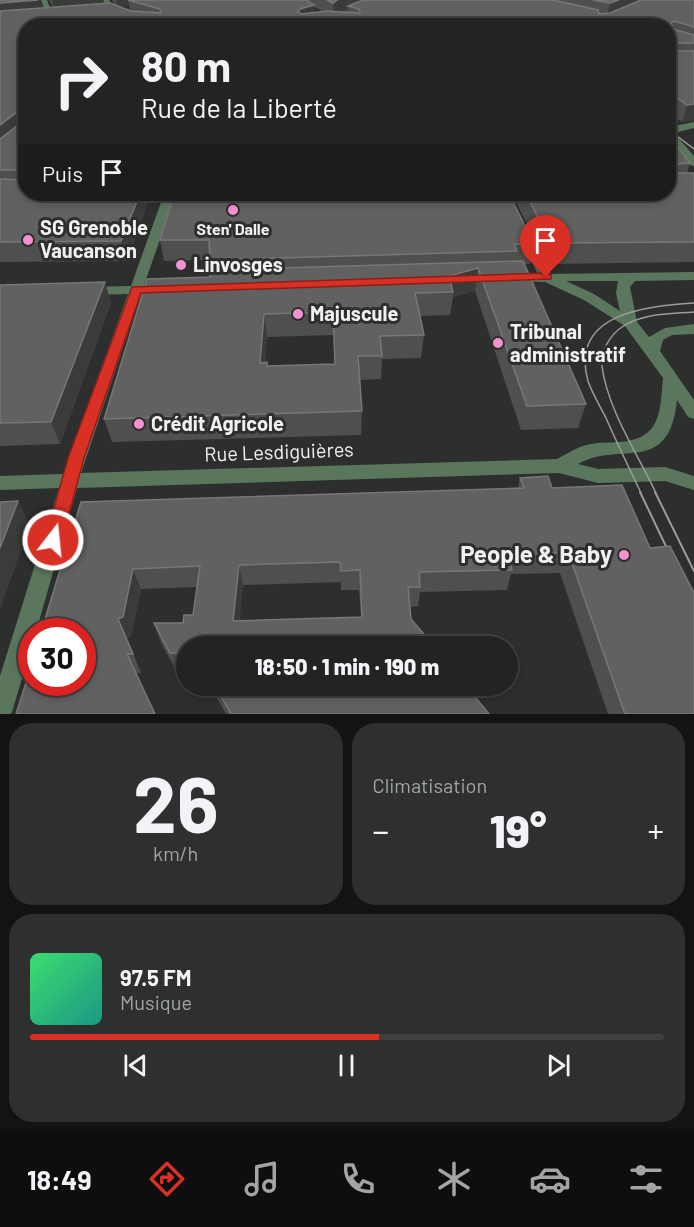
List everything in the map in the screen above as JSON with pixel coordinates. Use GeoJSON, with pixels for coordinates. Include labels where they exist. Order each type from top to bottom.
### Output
{"type":"FeatureCollection","features":[{"type":"Feature","properties":{"kind":"street"},"geometry":{"type":"LineString","coordinates":[[44,0],[51,17]]}},
{"type":"Feature","properties":{"kind":"street"},"geometry":{"type":"LineString","coordinates":[[106,0],[106,14]]}},
{"type":"Feature","properties":{"kind":"street"},"geometry":{"type":"LineString","coordinates":[[106,14],[131,11]]}},
{"type":"Feature","properties":{"kind":"street"},"geometry":{"type":"LineString","coordinates":[[106,14],[124,18]]}},
{"type":"Feature","properties":{"kind":"street"},"geometry":{"type":"LineString","coordinates":[[41,18],[62,16]]}},
{"type":"Feature","properties":{"kind":"street"},"geometry":{"type":"LineString","coordinates":[[676,127],[694,125]]}},
{"type":"Feature","properties":{"kind":"street"},"geometry":{"type":"LineString","coordinates":[[676,143],[694,164]]}},
{"type":"Feature","properties":{"kind":"street"},"geometry":{"type":"LineString","coordinates":[[0,712],[60,518],[69,481],[167,201]]}},
{"type":"Feature","properties":{"kind":"street"},"geometry":{"type":"LineString","coordinates":[[515,218],[546,277],[589,297],[630,323],[653,351],[694,413]]}},
{"type":"Feature","properties":{"kind":"street"},"geometry":{"type":"LineString","coordinates":[[497,279],[694,276]]}},
{"type":"Feature","properties":{"kind":"street"},"geometry":{"type":"LineString","coordinates":[[630,323],[621,294],[624,282],[631,277]]}},
{"type":"Feature","properties":{"kind":"street"},"geometry":{"type":"LineString","coordinates":[[77,291],[177,288]]}},
{"type":"Feature","properties":{"kind":"street"},"geometry":{"type":"LineString","coordinates":[[653,351],[656,337],[670,331],[694,329]]}},
{"type":"Feature","properties":{"kind":"street","name":"Rue Lesdiguières"},"geometry":{"type":"LineString","coordinates":[[559,466],[589,450],[633,448],[650,443],[664,428],[668,418],[671,378]]}},
{"type":"Feature","properties":{"kind":"street","name":"Rue Lesdiguières"},"geometry":{"type":"LineString","coordinates":[[0,483],[559,466],[598,476],[665,474],[694,483]]}},
{"type":"Feature","properties":{"kind":"building"},"geometry":{"type":"Polygon","coordinates":[[[0,0],[38,0],[0,3],[0,0]]]}},
{"type":"Feature","properties":{"kind":"building"},"geometry":{"type":"Polygon","coordinates":[[[128,0],[306,0],[314,5],[300,9],[298,12],[301,14],[327,11],[360,13],[359,9],[348,6],[363,0],[553,0],[598,10],[599,14],[610,13],[641,0],[694,0],[694,27],[676,22],[676,18],[18,18],[18,111],[0,125],[0,11],[110,3],[131,11],[161,13],[160,9],[128,0]]]}},
{"type":"Feature","properties":{"kind":"building"},"geometry":{"type":"Polygon","coordinates":[[[593,0],[619,0],[610,3],[593,0]]]}},
{"type":"Feature","properties":{"kind":"building"},"geometry":{"type":"Polygon","coordinates":[[[676,30],[694,35],[694,43],[676,43],[676,30]]]}},
{"type":"Feature","properties":{"kind":"building"},"geometry":{"type":"Polygon","coordinates":[[[676,51],[694,51],[694,104],[687,105],[676,97],[676,51]]]}},
{"type":"Feature","properties":{"kind":"building"},"geometry":{"type":"Polygon","coordinates":[[[18,125],[18,170],[0,170],[0,139],[18,125]]]}},
{"type":"Feature","properties":{"kind":"building"},"geometry":{"type":"Polygon","coordinates":[[[676,145],[690,163],[676,164],[676,145]]]}},
{"type":"Feature","properties":{"kind":"building"},"geometry":{"type":"Polygon","coordinates":[[[676,173],[694,173],[694,242],[551,243],[530,201],[676,201],[676,173]]]}},
{"type":"Feature","properties":{"kind":"building"},"geometry":{"type":"Polygon","coordinates":[[[0,179],[18,180],[18,201],[137,201],[121,241],[0,242],[0,179]]]}},
{"type":"Feature","properties":{"kind":"building"},"geometry":{"type":"Polygon","coordinates":[[[172,201],[512,201],[534,244],[514,244],[517,251],[210,260],[209,240],[160,240],[172,201]]]}},
{"type":"Feature","properties":{"kind":"building"},"geometry":{"type":"Polygon","coordinates":[[[523,261],[586,404],[527,406],[478,268],[449,276],[453,292],[415,293],[424,335],[380,336],[382,356],[358,356],[362,411],[104,419],[147,279],[210,277],[210,270],[523,261]],[[333,312],[264,314],[260,363],[267,362],[267,366],[335,364],[333,312]]]}},
{"type":"Feature","properties":{"kind":"building"},"geometry":{"type":"Polygon","coordinates":[[[105,282],[51,422],[0,423],[0,285],[105,282]]]}},
{"type":"Feature","properties":{"kind":"building"},"geometry":{"type":"Polygon","coordinates":[[[548,476],[552,488],[622,485],[650,548],[670,546],[694,593],[694,714],[625,714],[568,552],[508,555],[512,570],[419,572],[420,587],[408,587],[411,619],[425,636],[176,636],[176,653],[170,653],[154,623],[183,623],[184,615],[193,615],[200,566],[133,569],[123,617],[118,619],[133,654],[127,654],[155,714],[16,714],[22,696],[96,696],[96,618],[45,618],[81,502],[524,488],[520,478],[548,476]],[[340,562],[239,565],[233,621],[362,617],[360,570],[341,571],[340,562]]]}},
{"type":"Feature","properties":{"kind":"building"},"geometry":{"type":"Polygon","coordinates":[[[18,501],[0,548],[0,502],[18,501]]]}},
{"type":"Feature","properties":{"kind":"building"},"geometry":{"type":"Polygon","coordinates":[[[221,696],[474,696],[489,714],[231,714],[221,696]]]}},
{"type":"Feature","properties":{"kind":"tram line"},"geometry":{"type":"LineString","coordinates":[[676,135],[694,149]]}},
{"type":"Feature","properties":{"kind":"tram line"},"geometry":{"type":"LineString","coordinates":[[641,493],[588,381],[585,358],[590,341],[601,327],[616,318],[655,307],[694,303]]}},
{"type":"Feature","properties":{"kind":"tram line"},"geometry":{"type":"LineString","coordinates":[[656,493],[610,398],[602,366],[603,355],[614,334],[630,322],[657,315],[694,312]]}},
{"type":"Feature","properties":{"kind":"tram line"},"geometry":{"type":"LineString","coordinates":[[640,492],[673,561]]}},
{"type":"Feature","properties":{"kind":"tram line"},"geometry":{"type":"LineString","coordinates":[[655,492],[694,571]]}},
{"type":"Feature","properties":{"kind":"place","name":"Sten' Dalle"},"geometry":{"type":"Point","coordinates":[233,210]}},
{"type":"Feature","properties":{"kind":"place","name":"SG Grenoble Vaucanson"},"geometry":{"type":"Point","coordinates":[28,240]}},
{"type":"Feature","properties":{"kind":"place","name":"Linvosges"},"geometry":{"type":"Point","coordinates":[181,265]}},
{"type":"Feature","properties":{"kind":"place","name":"Majuscule"},"geometry":{"type":"Point","coordinates":[298,314]}},
{"type":"Feature","properties":{"kind":"place","name":"Tribunal administratif"},"geometry":{"type":"Point","coordinates":[498,343]}},
{"type":"Feature","properties":{"kind":"place","name":"Crédit Agricole"},"geometry":{"type":"Point","coordinates":[139,424]}},
{"type":"Feature","properties":{"kind":"place","name":"People & Baby"},"geometry":{"type":"Point","coordinates":[624,555]}},
{"type":"Feature","properties":{"kind":"route"},"geometry":{"type":"LineString","coordinates":[[53,540],[76,458],[136,289],[546,277]]}}]}
